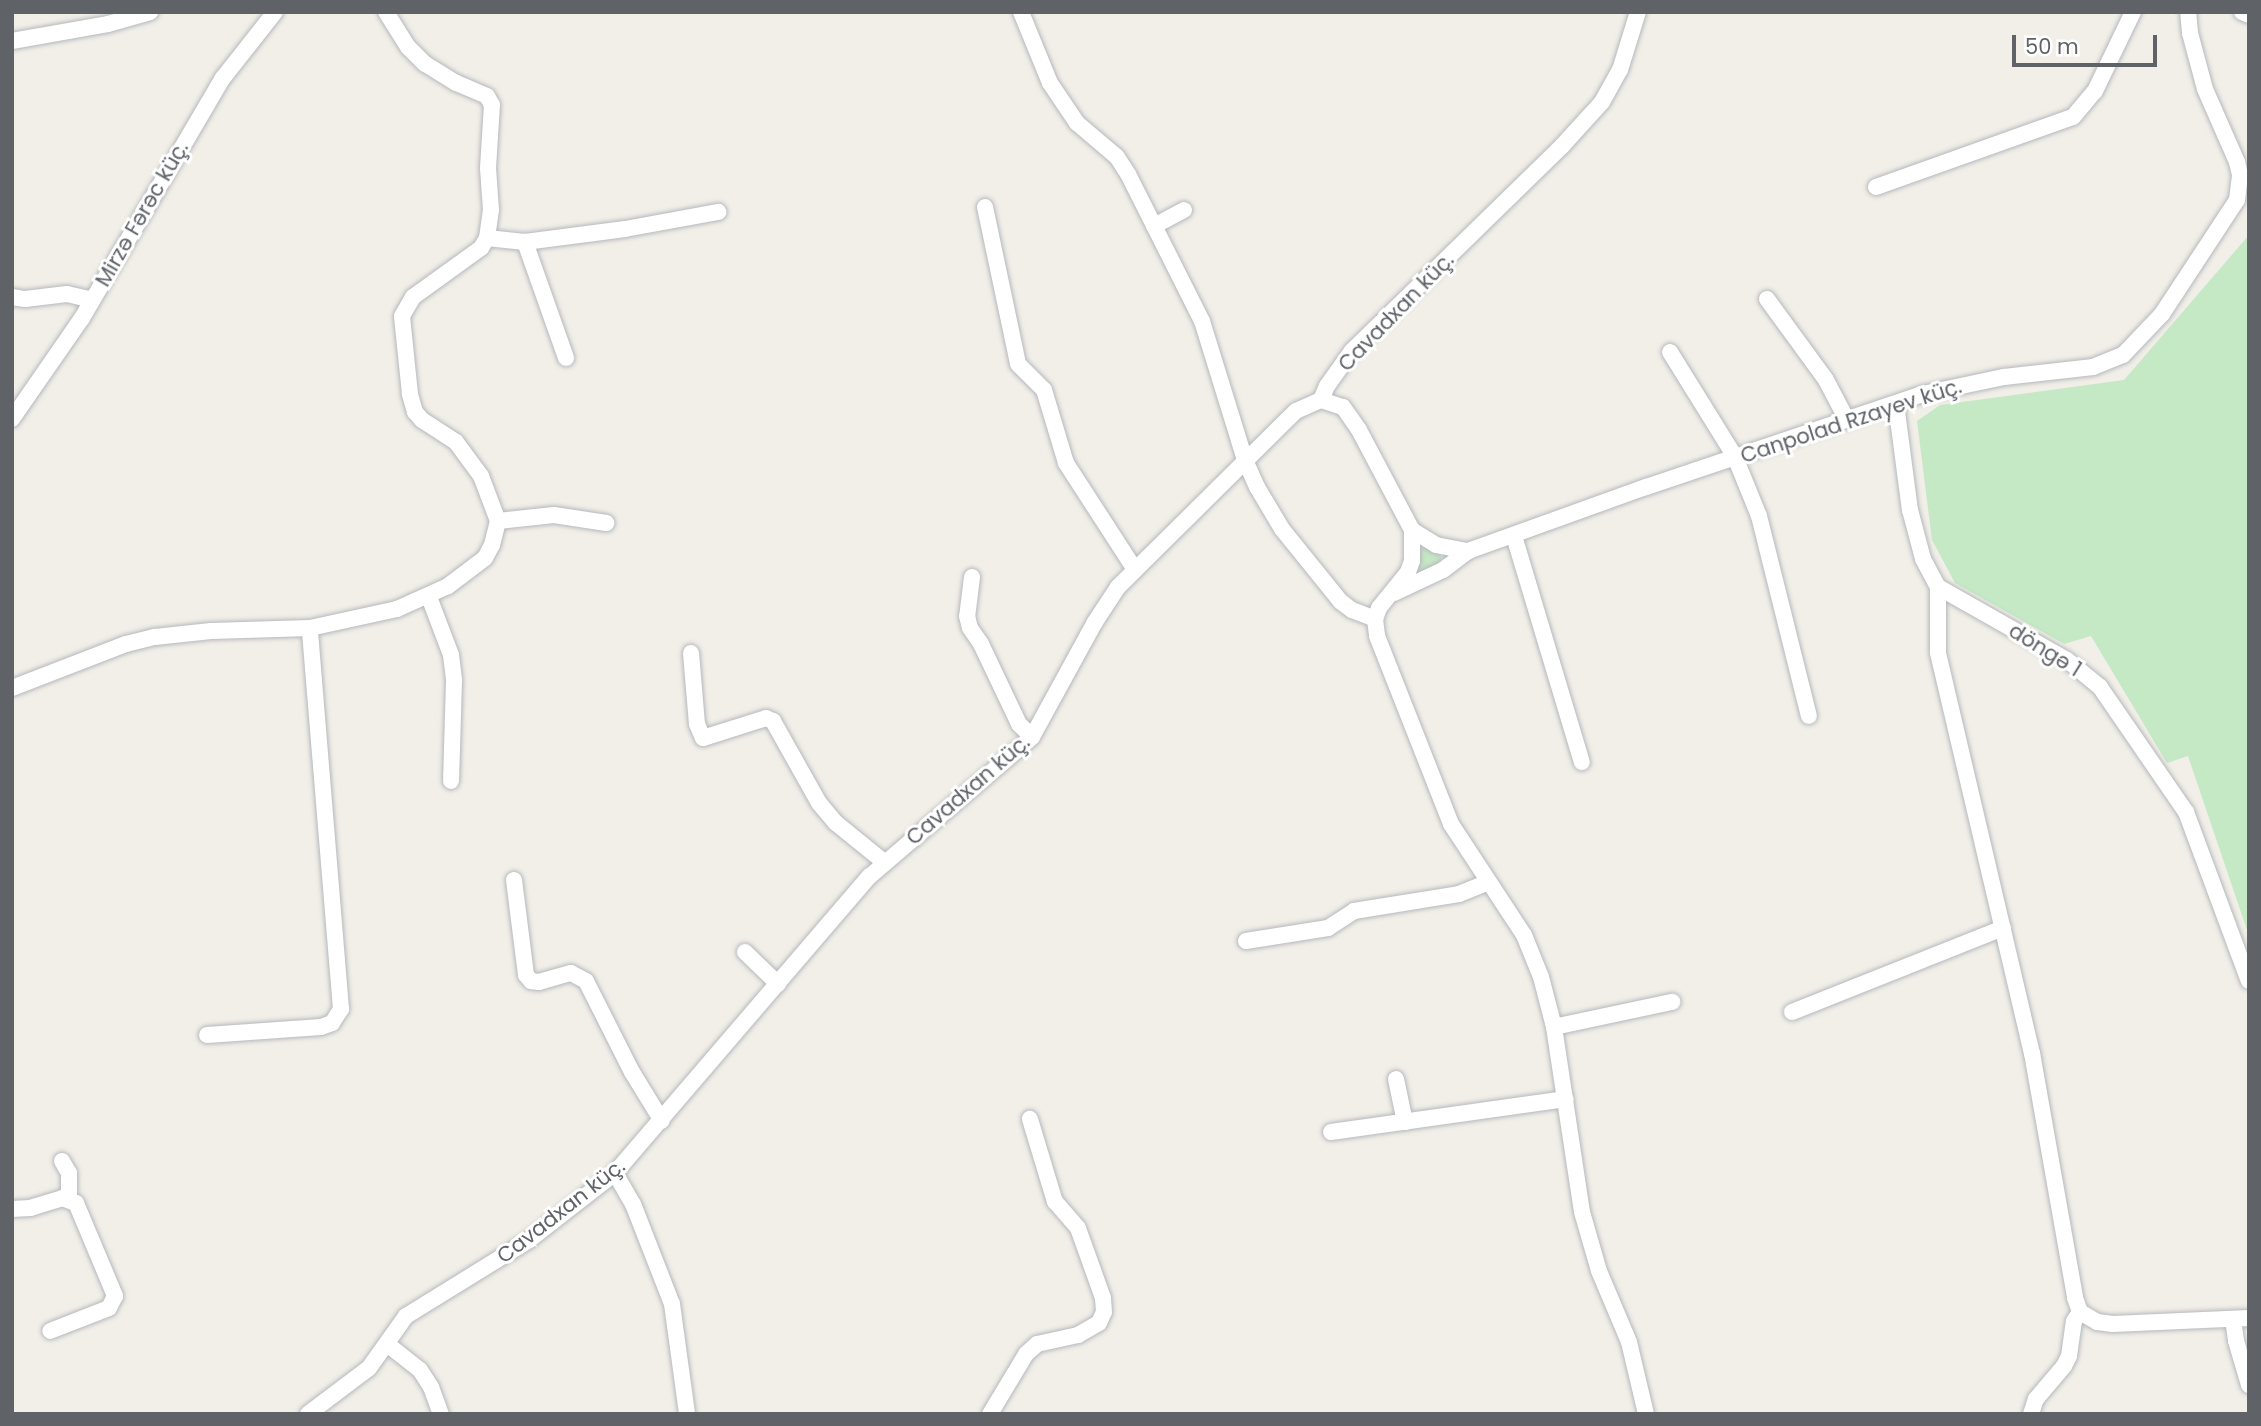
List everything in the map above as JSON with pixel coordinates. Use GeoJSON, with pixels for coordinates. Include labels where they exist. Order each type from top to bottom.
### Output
{"type":"FeatureCollection","features":[{"type":"Feature","properties":{"kind":"street"},"geometry":{"type":"LineString","coordinates":[[12,41],[108,24],[150,12]]}},
{"type":"Feature","properties":{"kind":"street","name":"Mirzə Fərəc küç."},"geometry":{"type":"LineString","coordinates":[[12,419],[92,300],[223,78],[275,12]]}},
{"type":"Feature","properties":{"kind":"street"},"geometry":{"type":"LineString","coordinates":[[12,688],[126,644],[155,637],[211,631],[310,628],[397,609],[429,597],[485,558],[492,545],[498,521],[481,476],[467,455],[456,442],[422,420],[415,412],[410,394],[402,328],[405,306],[413,297],[472,255],[487,238],[491,209],[488,168],[492,105],[487,96],[456,83],[425,64],[408,47],[386,12]]}},
{"type":"Feature","properties":{"kind":"street"},"geometry":{"type":"LineString","coordinates":[[1021,12],[1050,83],[1077,123],[1116,157],[1128,174],[1202,321],[1244,460],[1282,529],[1339,601],[1375,620]]}},
{"type":"Feature","properties":{"kind":"street","name":"Cavadxan küç."},"geometry":{"type":"LineString","coordinates":[[308,1414],[369,1368],[406,1316],[529,1240],[615,1173],[884,862],[1032,737],[1095,622],[1134,568],[1289,416],[1321,400],[1327,386],[1352,351],[1562,146],[1602,102],[1620,70],[1638,12]]}},
{"type":"Feature","properties":{"kind":"street"},"geometry":{"type":"LineString","coordinates":[[1875,187],[2073,117],[2095,91],[2133,12]]}},
{"type":"Feature","properties":{"kind":"street","name":"Canpolad Rzayev küç."},"geometry":{"type":"LineString","coordinates":[[1468,551],[1585,508],[1896,404],[1968,383],[2109,363],[2135,344],[2162,314],[2230,213],[2239,187],[2240,175],[2232,147],[2205,89],[2195,57],[2188,12]]}},
{"type":"Feature","properties":{"kind":"street"},"geometry":{"type":"LineString","coordinates":[[2242,12],[2249,15]]}},
{"type":"Feature","properties":{"kind":"street"},"geometry":{"type":"LineString","coordinates":[[985,207],[1018,365],[1044,390],[1066,463],[1134,568]]}},
{"type":"Feature","properties":{"kind":"street"},"geometry":{"type":"LineString","coordinates":[[1154,226],[1184,210]]}},
{"type":"Feature","properties":{"kind":"street"},"geometry":{"type":"LineString","coordinates":[[487,238],[525,242],[663,223],[718,212]]}},
{"type":"Feature","properties":{"kind":"street"},"geometry":{"type":"LineString","coordinates":[[525,242],[566,358]]}},
{"type":"Feature","properties":{"kind":"street"},"geometry":{"type":"LineString","coordinates":[[12,297],[25,299],[67,293],[92,300]]}},
{"type":"Feature","properties":{"kind":"street"},"geometry":{"type":"LineString","coordinates":[[1767,299],[1826,380],[1847,420]]}},
{"type":"Feature","properties":{"kind":"street"},"geometry":{"type":"LineString","coordinates":[[1670,352],[1735,457],[1759,516],[1809,716]]}},
{"type":"Feature","properties":{"kind":"street"},"geometry":{"type":"LineString","coordinates":[[1321,400],[1343,407],[1350,415],[1412,530],[1412,561],[1392,594],[1379,608],[1375,620],[1382,651],[1451,824],[1524,935],[1549,999],[1582,1212],[1599,1271],[1629,1342],[1646,1414]]}},
{"type":"Feature","properties":{"kind":"street"},"geometry":{"type":"LineString","coordinates":[[1896,404],[1910,510],[1923,559],[1938,587],[1938,653],[2032,1053],[2075,1298],[2080,1312],[2096,1322],[2113,1324],[2241,1319],[2236,1341],[2249,1385]]}},
{"type":"Feature","properties":{"kind":"street"},"geometry":{"type":"LineString","coordinates":[[498,521],[554,515],[606,523]]}},
{"type":"Feature","properties":{"kind":"street"},"geometry":{"type":"LineString","coordinates":[[1412,530],[1436,545],[1468,551]]}},
{"type":"Feature","properties":{"kind":"street"},"geometry":{"type":"LineString","coordinates":[[1514,536],[1582,762]]}},
{"type":"Feature","properties":{"kind":"street"},"geometry":{"type":"LineString","coordinates":[[1392,594],[1443,570],[1468,551]]}},
{"type":"Feature","properties":{"kind":"street"},"geometry":{"type":"LineString","coordinates":[[972,577],[968,606],[970,628],[981,644],[1019,724],[1032,737]]}},
{"type":"Feature","properties":{"kind":"street","name":"döngə 1"},"geometry":{"type":"LineString","coordinates":[[1938,587],[2067,660],[2100,687],[2186,813],[2249,981]]}},
{"type":"Feature","properties":{"kind":"street"},"geometry":{"type":"LineString","coordinates":[[429,597],[443,630],[452,668],[451,781]]}},
{"type":"Feature","properties":{"kind":"street"},"geometry":{"type":"LineString","coordinates":[[207,1035],[321,1027],[332,1023],[341,1009],[310,628]]}},
{"type":"Feature","properties":{"kind":"street"},"geometry":{"type":"LineString","coordinates":[[691,653],[697,724],[703,738],[766,718],[773,720],[819,803],[836,823],[884,862]]}},
{"type":"Feature","properties":{"kind":"street"},"geometry":{"type":"LineString","coordinates":[[513,880],[526,975],[531,981],[538,982],[571,973],[586,981],[632,1072],[662,1121]]}},
{"type":"Feature","properties":{"kind":"street"},"geometry":{"type":"LineString","coordinates":[[1246,941],[1328,928],[1354,911],[1460,894],[1489,882]]}},
{"type":"Feature","properties":{"kind":"street"},"geometry":{"type":"LineString","coordinates":[[1792,1012],[2003,928]]}},
{"type":"Feature","properties":{"kind":"street"},"geometry":{"type":"LineString","coordinates":[[745,952],[778,984]]}},
{"type":"Feature","properties":{"kind":"street"},"geometry":{"type":"LineString","coordinates":[[1554,1027],[1672,1002]]}},
{"type":"Feature","properties":{"kind":"street"},"geometry":{"type":"LineString","coordinates":[[1396,1079],[1405,1122]]}},
{"type":"Feature","properties":{"kind":"street"},"geometry":{"type":"LineString","coordinates":[[1331,1132],[1566,1099]]}},
{"type":"Feature","properties":{"kind":"street"},"geometry":{"type":"LineString","coordinates":[[990,1414],[1026,1354],[1037,1344],[1078,1335],[1099,1324],[1104,1312],[1103,1298],[1078,1228],[1055,1202],[1030,1119]]}},
{"type":"Feature","properties":{"kind":"street"},"geometry":{"type":"LineString","coordinates":[[50,1331],[109,1308],[115,1296],[81,1211],[69,1198],[69,1172],[62,1161]]}},
{"type":"Feature","properties":{"kind":"street"},"geometry":{"type":"LineString","coordinates":[[615,1173],[633,1204],[672,1304],[687,1414]]}},
{"type":"Feature","properties":{"kind":"street"},"geometry":{"type":"LineString","coordinates":[[12,1209],[69,1198]]}},
{"type":"Feature","properties":{"kind":"street"},"geometry":{"type":"LineString","coordinates":[[2031,1414],[2036,1399],[2069,1356],[2071,1329],[2080,1312]]}},
{"type":"Feature","properties":{"kind":"street"},"geometry":{"type":"LineString","coordinates":[[387,1345],[420,1370],[431,1387],[441,1414]]}},
{"type":"Feature","properties":{"kind":"green space"},"geometry":{"type":"Polygon","coordinates":[[[2249,235],[2249,936],[2188,756],[2167,763],[2091,636],[2064,644],[1955,583],[1932,540],[1917,421],[1940,405],[2124,380],[2249,235]]]}},
{"type":"Feature","properties":{"kind":"green space"},"geometry":{"type":"Polygon","coordinates":[[[1425,547],[1441,556],[1441,563],[1423,572],[1418,567],[1419,550],[1425,547]]]}}]}
